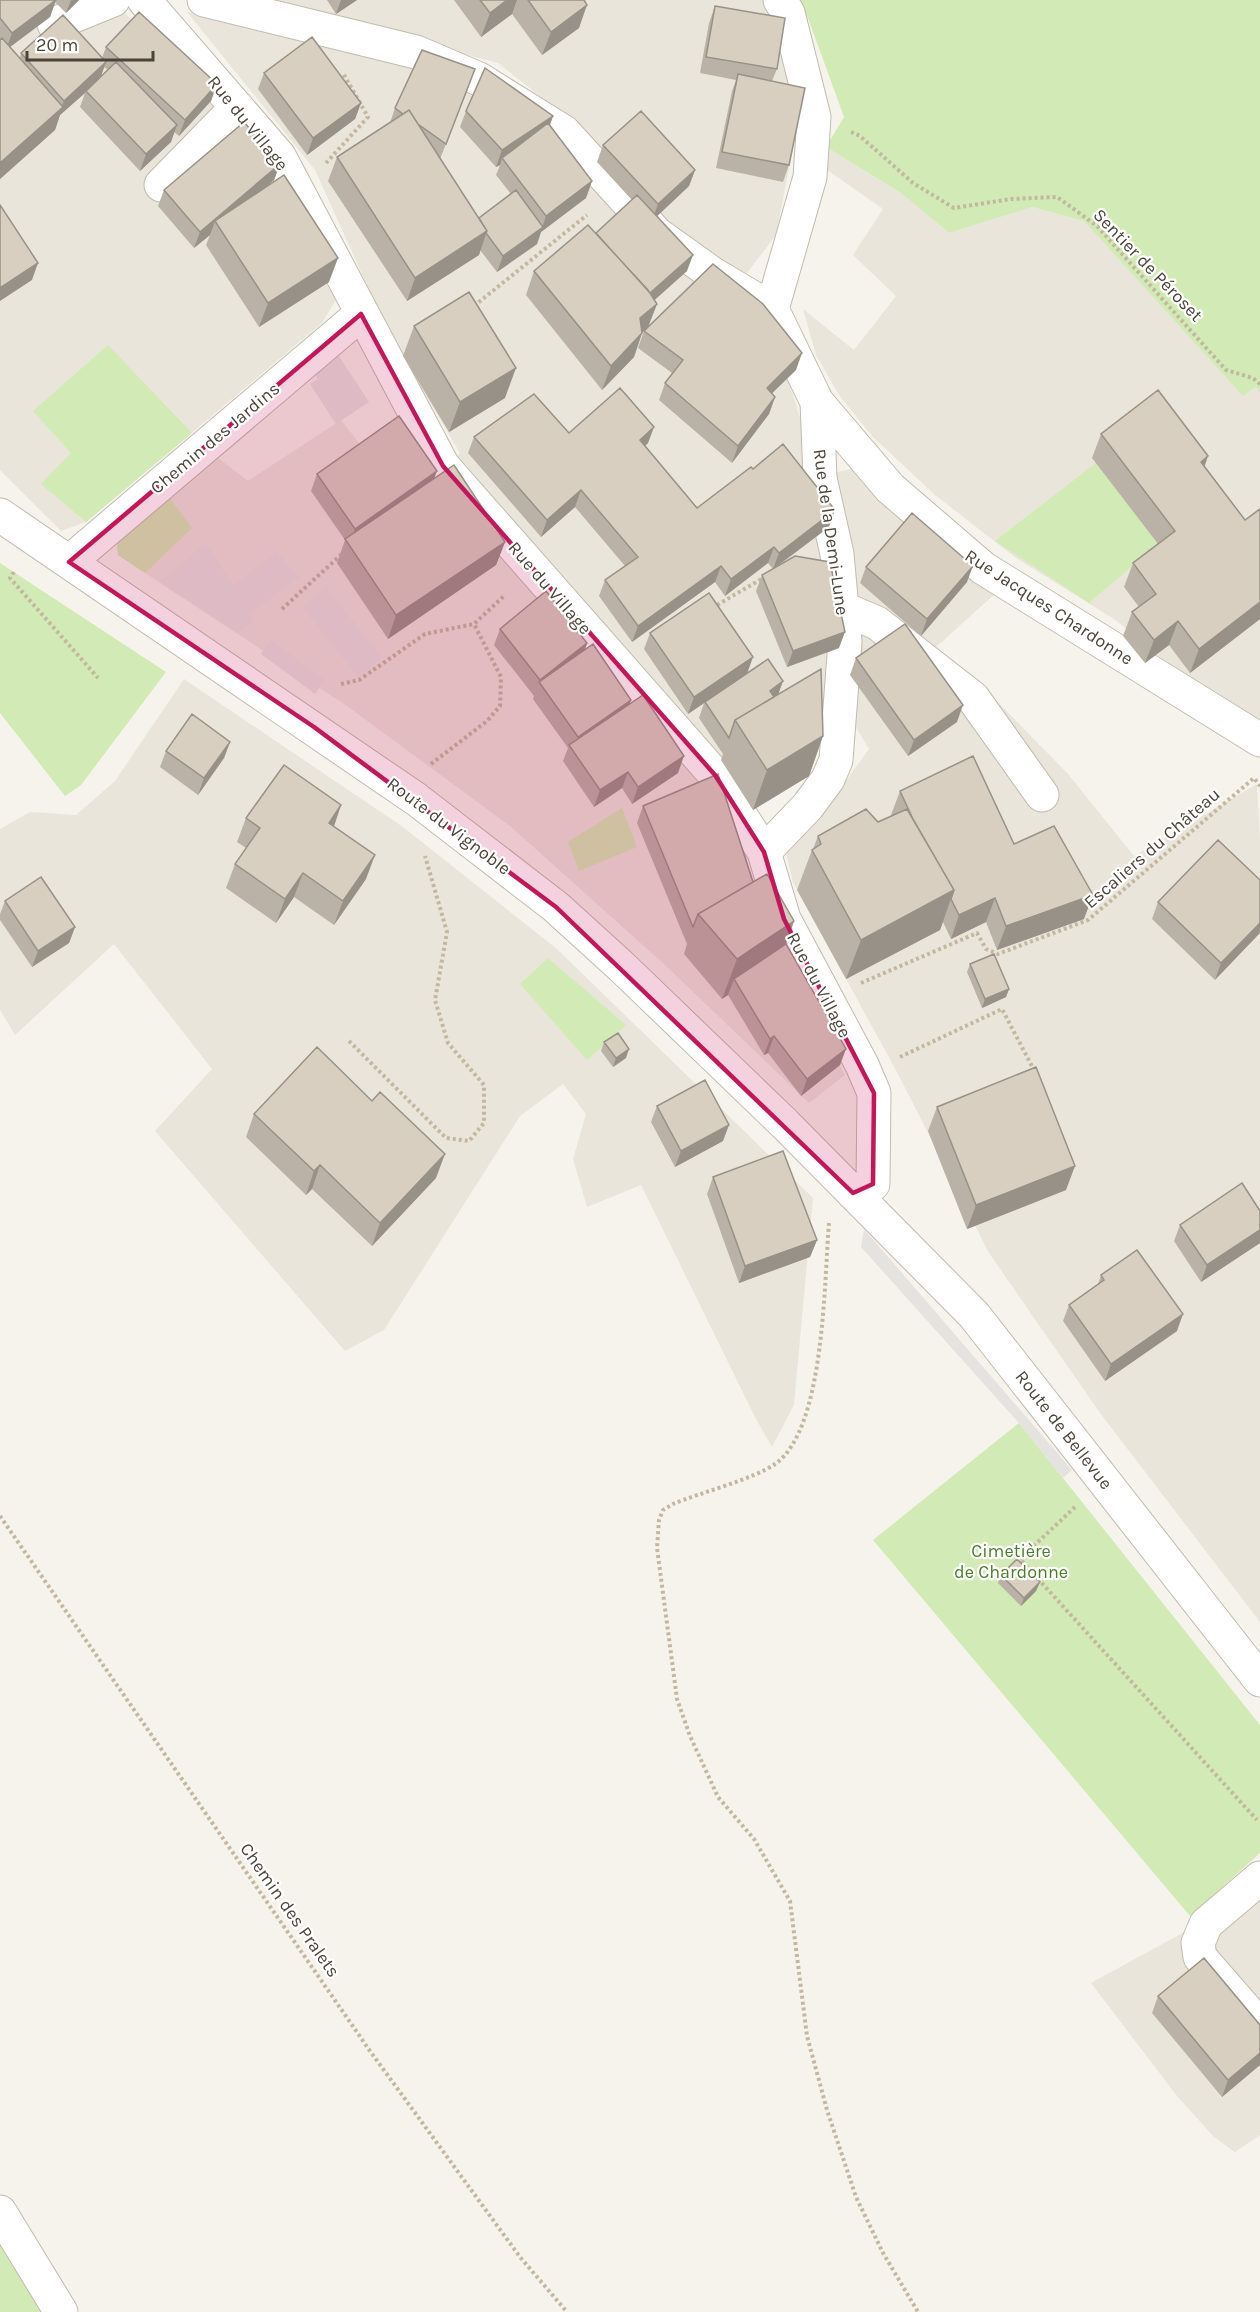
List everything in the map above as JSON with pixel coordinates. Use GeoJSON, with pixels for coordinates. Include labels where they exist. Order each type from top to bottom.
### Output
{"type":"FeatureCollection","features":[{"type":"Feature","properties":{"kind":"street"},"geometry":{"type":"LineString","coordinates":[[54,24],[113,0]]}},
{"type":"Feature","properties":{"kind":"street","name":"Rue du Village"},"geometry":{"type":"LineString","coordinates":[[144,0],[279,156],[300,192],[361,314],[442,466],[715,775],[764,852],[784,919],[862,1065],[874,1094],[873,1184],[853,1193]]}},
{"type":"Feature","properties":{"kind":"street"},"geometry":{"type":"LineString","coordinates":[[204,0],[417,52],[479,79],[564,132],[657,234],[713,274],[772,309],[810,177],[814,117],[788,13],[780,0]]}},
{"type":"Feature","properties":{"kind":"street"},"geometry":{"type":"LineString","coordinates":[[161,185],[237,107]]}},
{"type":"Feature","properties":{"kind":"street","name":"Rue Jacques Chardonne"},"geometry":{"type":"LineString","coordinates":[[772,309],[817,402],[890,488],[982,568],[1260,740]]}},
{"type":"Feature","properties":{"kind":"street","name":"Chemin des Jardins"},"geometry":{"type":"LineString","coordinates":[[69,562],[361,314]]}},
{"type":"Feature","properties":{"kind":"street","name":"Rue de la Demi-Lune"},"geometry":{"type":"LineString","coordinates":[[764,852],[808,806],[828,779],[837,759],[845,642],[837,554],[820,478],[817,402]]}},
{"type":"Feature","properties":{"kind":"street","name":"Route du Vignoble"},"geometry":{"type":"LineString","coordinates":[[0,514],[342,746],[416,799],[556,907],[785,1124],[853,1193]]}},
{"type":"Feature","properties":{"kind":"street"},"geometry":{"type":"LineString","coordinates":[[842,608],[877,623],[973,698],[1042,795]]}},
{"type":"Feature","properties":{"kind":"street","name":"Route de Bellevue"},"geometry":{"type":"LineString","coordinates":[[853,1193],[974,1315],[1260,1680]]}},
{"type":"Feature","properties":{"kind":"street"},"geometry":{"type":"LineString","coordinates":[[1260,1878],[1206,1924],[1198,1942],[1200,1957],[1260,2026]]}},
{"type":"Feature","properties":{"kind":"street"},"geometry":{"type":"LineString","coordinates":[[0,2212],[61,2312]]}},
{"type":"Feature","properties":{"kind":"path"},"geometry":{"type":"LineString","coordinates":[[300,192],[368,117],[318,29]]}},
{"type":"Feature","properties":{"kind":"path","name":"Sentier de Péroset"},"geometry":{"type":"LineString","coordinates":[[814,117],[860,136],[913,183],[954,208],[1011,199],[1057,197],[1097,226],[1226,370],[1254,378],[1260,384]]}},
{"type":"Feature","properties":{"kind":"path"},"geometry":{"type":"LineString","coordinates":[[467,311],[520,272],[616,190]]}},
{"type":"Feature","properties":{"kind":"path"},"geometry":{"type":"LineString","coordinates":[[282,609],[348,549]]}},
{"type":"Feature","properties":{"kind":"path"},"geometry":{"type":"LineString","coordinates":[[19,564],[10,578],[98,678]]}},
{"type":"Feature","properties":{"kind":"path"},"geometry":{"type":"LineString","coordinates":[[341,684],[359,680],[425,634],[474,624],[534,569]]}},
{"type":"Feature","properties":{"kind":"path"},"geometry":{"type":"LineString","coordinates":[[708,603],[711,608],[770,573]]}},
{"type":"Feature","properties":{"kind":"path"},"geometry":{"type":"LineString","coordinates":[[424,772],[440,755],[487,721],[500,706],[501,677],[474,624]]}},
{"type":"Feature","properties":{"kind":"path","name":"Escaliers du Château"},"geometry":{"type":"LineString","coordinates":[[856,985],[978,933],[986,949],[998,954],[1088,920],[1254,778],[1260,786]]}},
{"type":"Feature","properties":{"kind":"path"},"geometry":{"type":"LineString","coordinates":[[349,1041],[446,1138],[469,1141],[484,1124],[484,1085],[448,1042],[435,1000],[447,932],[425,855]]}},
{"type":"Feature","properties":{"kind":"path"},"geometry":{"type":"LineString","coordinates":[[897,1059],[1002,1009],[1040,1083]]}},
{"type":"Feature","properties":{"kind":"path"},"geometry":{"type":"LineString","coordinates":[[853,1193],[829,1221],[815,1378],[809,1409],[791,1450],[775,1465],[673,1504],[663,1510],[659,1520],[657,1548],[675,1688],[690,1736],[718,1797],[754,1839],[790,1901],[807,2036],[827,2110],[856,2197],[883,2253],[918,2312]]}},
{"type":"Feature","properties":{"kind":"path"},"geometry":{"type":"LineString","coordinates":[[1077,1502],[1074,1510],[1020,1560],[1257,1820]]}},
{"type":"Feature","properties":{"kind":"path","name":"Chemin des Pralets"},"geometry":{"type":"LineString","coordinates":[[0,1516],[370,2051],[520,2257],[567,2312]]}},
{"type":"Feature","properties":{"kind":"highlighted area"},"geometry":{"type":"Polygon","coordinates":[[[361,314],[443,466],[715,775],[764,852],[784,919],[874,1093],[873,1184],[853,1193],[556,907],[314,727],[69,562],[361,314]]]}},
{"type":"Feature","properties":{"kind":"shaded area"},"geometry":{"type":"Polygon","coordinates":[[[0,0],[113,0],[230,125],[336,300],[322,323],[86,522],[61,531],[0,470],[0,0]]]}},
{"type":"Feature","properties":{"kind":"shaded area"},"geometry":{"type":"Polygon","coordinates":[[[258,0],[797,0],[808,18],[799,117],[776,235],[747,273],[712,261],[669,228],[556,109],[498,63],[258,0]]]}},
{"type":"Feature","properties":{"kind":"shaded area"},"geometry":{"type":"Polygon","coordinates":[[[187,12],[222,17],[407,66],[473,92],[554,153],[658,251],[710,290],[786,372],[815,467],[834,682],[804,774],[747,796],[662,689],[453,459],[460,453],[390,336],[315,170],[187,12]]]}},
{"type":"Feature","properties":{"kind":"shaded area"},"geometry":{"type":"Polygon","coordinates":[[[826,147],[901,193],[949,233],[1032,207],[1084,221],[1243,395],[1255,387],[1260,392],[1260,722],[1191,683],[1117,621],[1016,558],[935,495],[872,436],[839,395],[816,355],[803,309],[854,350],[896,296],[853,255],[883,209],[823,167],[826,147]]]}},
{"type":"Feature","properties":{"kind":"shaded area"},"geometry":{"type":"Polygon","coordinates":[[[335,350],[369,402],[336,424],[310,384],[318,379],[310,367],[335,350]]]}},
{"type":"Feature","properties":{"kind":"shaded area"},"geometry":{"type":"Polygon","coordinates":[[[341,420],[363,448],[393,426],[709,784],[816,1022],[845,1075],[809,1103],[664,964],[510,826],[347,706],[118,555],[116,535],[213,454],[248,481],[341,420]]]}},
{"type":"Feature","properties":{"kind":"shaded area"},"geometry":{"type":"Polygon","coordinates":[[[851,469],[864,478],[922,542],[997,592],[934,649],[983,687],[1068,774],[1134,856],[1257,784],[1260,840],[1260,1622],[1100,1413],[989,1253],[898,1074],[793,882],[786,853],[821,815],[869,749],[850,718],[834,473],[851,469]]]}},
{"type":"Feature","properties":{"kind":"shaded area"},"geometry":{"type":"Polygon","coordinates":[[[206,543],[233,585],[277,552],[299,578],[251,612],[254,621],[237,633],[159,582],[206,543]]]}},
{"type":"Feature","properties":{"kind":"shaded area"},"geometry":{"type":"Polygon","coordinates":[[[326,587],[382,658],[358,677],[302,607],[326,587]]]}},
{"type":"Feature","properties":{"kind":"shaded area"},"geometry":{"type":"Polygon","coordinates":[[[271,640],[325,680],[315,694],[261,654],[271,640]]]}},
{"type":"Feature","properties":{"kind":"shaded area"},"geometry":{"type":"Polygon","coordinates":[[[184,679],[403,827],[557,949],[813,1198],[794,1405],[772,1447],[641,1185],[587,1207],[573,1159],[586,1114],[563,1084],[520,1116],[384,1330],[345,1351],[155,1131],[212,1069],[114,944],[15,1035],[0,1010],[0,829],[30,812],[76,815],[115,781],[184,679]]]}},
{"type":"Feature","properties":{"kind":"shaded area"},"geometry":{"type":"Polygon","coordinates":[[[864,1229],[1072,1470],[1063,1478],[1019,1423],[861,1247],[864,1229]]]}},
{"type":"Feature","properties":{"kind":"shaded area"},"geometry":{"type":"Polygon","coordinates":[[[1260,1868],[1260,2135],[1235,2152],[1214,2137],[1177,2096],[1091,1983],[1197,1925],[1260,1868]]]}},
{"type":"Feature","properties":{"kind":"green space"},"geometry":{"type":"Polygon","coordinates":[[[797,0],[1260,0],[1260,392],[1255,387],[1243,396],[1084,221],[1032,207],[949,233],[901,193],[826,147],[844,117],[808,18],[797,0]]]}},
{"type":"Feature","properties":{"kind":"green space"},"geometry":{"type":"Polygon","coordinates":[[[108,345],[192,433],[86,522],[41,484],[71,453],[33,411],[108,345]]]}},
{"type":"Feature","properties":{"kind":"green space"},"geometry":{"type":"Polygon","coordinates":[[[1096,463],[1158,544],[1089,603],[995,541],[1096,463]]]}},
{"type":"Feature","properties":{"kind":"green space"},"geometry":{"type":"Polygon","coordinates":[[[166,493],[192,528],[145,573],[118,555],[116,535],[166,493]]]}},
{"type":"Feature","properties":{"kind":"green space"},"geometry":{"type":"Polygon","coordinates":[[[0,563],[166,672],[81,785],[65,796],[0,713],[0,563]]]}},
{"type":"Feature","properties":{"kind":"green space"},"geometry":{"type":"Polygon","coordinates":[[[622,808],[637,847],[579,871],[568,842],[622,808]]]}},
{"type":"Feature","properties":{"kind":"green space"},"geometry":{"type":"Polygon","coordinates":[[[548,958],[626,1025],[587,1060],[520,984],[548,958]]]}},
{"type":"Feature","properties":{"kind":"green space","name":"Cimetière de Chardonne"},"geometry":{"type":"Polygon","coordinates":[[[1019,1423],[1260,1725],[1260,1853],[1190,1916],[873,1540],[1019,1423]]]}},
{"type":"Feature","properties":{"kind":"green space"},"geometry":{"type":"Polygon","coordinates":[[[0,2212],[61,2312],[0,2312],[0,2212]]]}},
{"type":"Feature","properties":{"kind":"building"},"geometry":{"type":"Polygon","coordinates":[[[0,0],[56,0],[12,33],[0,18],[0,0]]]}},
{"type":"Feature","properties":{"kind":"building"},"geometry":{"type":"Polygon","coordinates":[[[480,0],[507,0],[490,13],[480,0]]]}},
{"type":"Feature","properties":{"kind":"building"},"geometry":{"type":"Polygon","coordinates":[[[528,0],[584,0],[587,5],[551,32],[528,0]]]}},
{"type":"Feature","properties":{"kind":"building"},"geometry":{"type":"Polygon","coordinates":[[[715,6],[785,18],[777,69],[706,57],[715,6]]]}},
{"type":"Feature","properties":{"kind":"building"},"geometry":{"type":"Polygon","coordinates":[[[139,12],[217,84],[185,120],[106,47],[139,12]]]}},
{"type":"Feature","properties":{"kind":"building"},"geometry":{"type":"Polygon","coordinates":[[[63,15],[106,62],[64,101],[21,53],[63,15]]]}},
{"type":"Feature","properties":{"kind":"building"},"geometry":{"type":"Polygon","coordinates":[[[312,37],[361,103],[313,138],[264,73],[312,37]]]}},
{"type":"Feature","properties":{"kind":"building"},"geometry":{"type":"Polygon","coordinates":[[[2,38],[63,107],[0,163],[0,40],[2,38]]]}},
{"type":"Feature","properties":{"kind":"building"},"geometry":{"type":"Polygon","coordinates":[[[422,50],[475,69],[446,144],[418,124],[409,110],[403,114],[395,108],[422,50]]]}},
{"type":"Feature","properties":{"kind":"building"},"geometry":{"type":"Polygon","coordinates":[[[116,62],[177,125],[146,154],[86,91],[116,62]]]}},
{"type":"Feature","properties":{"kind":"building"},"geometry":{"type":"Polygon","coordinates":[[[485,68],[553,116],[502,150],[466,111],[485,68]]]}},
{"type":"Feature","properties":{"kind":"building"},"geometry":{"type":"Polygon","coordinates":[[[738,74],[805,88],[789,165],[722,152],[738,74]]]}},
{"type":"Feature","properties":{"kind":"building"},"geometry":{"type":"Polygon","coordinates":[[[409,110],[487,231],[415,278],[337,157],[409,110]]]}},
{"type":"Feature","properties":{"kind":"building"},"geometry":{"type":"Polygon","coordinates":[[[641,111],[695,170],[658,204],[603,145],[641,111]]]}},
{"type":"Feature","properties":{"kind":"building"},"geometry":{"type":"Polygon","coordinates":[[[244,122],[280,164],[200,232],[164,190],[244,122]]]}},
{"type":"Feature","properties":{"kind":"building"},"geometry":{"type":"Polygon","coordinates":[[[548,123],[592,181],[546,216],[502,158],[548,123]]]}},
{"type":"Feature","properties":{"kind":"building"},"geometry":{"type":"Polygon","coordinates":[[[284,175],[338,258],[268,303],[215,221],[284,175]]]}},
{"type":"Feature","properties":{"kind":"building"},"geometry":{"type":"Polygon","coordinates":[[[516,190],[543,227],[503,256],[486,233],[479,218],[516,190]]]}},
{"type":"Feature","properties":{"kind":"building"},"geometry":{"type":"Polygon","coordinates":[[[637,195],[693,255],[650,293],[596,233],[637,195]]]}},
{"type":"Feature","properties":{"kind":"building"},"geometry":{"type":"Polygon","coordinates":[[[0,205],[38,263],[0,288],[0,205]]]}},
{"type":"Feature","properties":{"kind":"building"},"geometry":{"type":"Polygon","coordinates":[[[588,225],[648,290],[657,304],[640,318],[642,333],[611,366],[534,271],[588,225]]]}},
{"type":"Feature","properties":{"kind":"building"},"geometry":{"type":"Polygon","coordinates":[[[713,264],[763,304],[802,353],[767,388],[775,397],[738,446],[665,383],[683,360],[644,331],[713,264]]]}},
{"type":"Feature","properties":{"kind":"building"},"geometry":{"type":"Polygon","coordinates":[[[469,292],[516,368],[460,402],[414,326],[469,292]]]}},
{"type":"Feature","properties":{"kind":"building"},"geometry":{"type":"Polygon","coordinates":[[[620,388],[654,427],[640,440],[697,508],[751,467],[753,469],[783,444],[835,510],[779,553],[774,547],[731,579],[721,566],[638,626],[605,580],[638,557],[581,490],[547,520],[474,437],[534,394],[569,433],[620,388]]]}},
{"type":"Feature","properties":{"kind":"building"},"geometry":{"type":"Polygon","coordinates":[[[1158,390],[1208,456],[1201,462],[1245,520],[1260,509],[1260,602],[1199,649],[1178,621],[1154,640],[1132,612],[1156,594],[1133,563],[1175,531],[1101,434],[1158,390]]]}},
{"type":"Feature","properties":{"kind":"building"},"geometry":{"type":"Polygon","coordinates":[[[399,416],[437,471],[355,529],[317,474],[399,416]]]}},
{"type":"Feature","properties":{"kind":"building"},"geometry":{"type":"Polygon","coordinates":[[[454,465],[505,542],[396,615],[345,539],[454,465]]]}},
{"type":"Feature","properties":{"kind":"building"},"geometry":{"type":"Polygon","coordinates":[[[912,513],[973,566],[927,619],[866,567],[912,513]]]}},
{"type":"Feature","properties":{"kind":"building"},"geometry":{"type":"Polygon","coordinates":[[[795,556],[830,562],[845,632],[793,651],[762,575],[795,556]]]}},
{"type":"Feature","properties":{"kind":"building"},"geometry":{"type":"Polygon","coordinates":[[[546,591],[587,643],[540,680],[500,629],[546,591]]]}},
{"type":"Feature","properties":{"kind":"building"},"geometry":{"type":"Polygon","coordinates":[[[709,593],[753,657],[694,697],[650,633],[709,593]]]}},
{"type":"Feature","properties":{"kind":"building"},"geometry":{"type":"Polygon","coordinates":[[[905,624],[963,705],[914,740],[856,658],[905,624]]]}},
{"type":"Feature","properties":{"kind":"building"},"geometry":{"type":"Polygon","coordinates":[[[593,644],[631,700],[578,737],[539,682],[593,644]]]}},
{"type":"Feature","properties":{"kind":"building"},"geometry":{"type":"Polygon","coordinates":[[[768,659],[783,681],[770,691],[774,697],[735,720],[729,738],[705,702],[768,659]]]}},
{"type":"Feature","properties":{"kind":"building"},"geometry":{"type":"Polygon","coordinates":[[[821,669],[823,736],[767,770],[735,720],[821,669]]]}},
{"type":"Feature","properties":{"kind":"building"},"geometry":{"type":"Polygon","coordinates":[[[643,695],[684,756],[638,787],[628,772],[600,790],[569,745],[643,695]]]}},
{"type":"Feature","properties":{"kind":"building"},"geometry":{"type":"Polygon","coordinates":[[[192,714],[230,742],[204,778],[166,751],[192,714]]]}},
{"type":"Feature","properties":{"kind":"building"},"geometry":{"type":"Polygon","coordinates":[[[973,756],[1014,844],[1054,826],[1093,895],[1006,926],[995,898],[959,915],[951,899],[954,890],[913,819],[900,791],[973,756]]]}},
{"type":"Feature","properties":{"kind":"building"},"geometry":{"type":"Polygon","coordinates":[[[284,765],[341,805],[329,823],[375,855],[343,901],[303,873],[285,899],[235,864],[260,828],[246,818],[284,765]]]}},
{"type":"Feature","properties":{"kind":"building"},"geometry":{"type":"Polygon","coordinates":[[[718,774],[753,882],[698,914],[693,927],[643,806],[718,774]]]}},
{"type":"Feature","properties":{"kind":"building"},"geometry":{"type":"Polygon","coordinates":[[[866,809],[878,822],[907,809],[954,890],[861,940],[812,850],[821,844],[818,836],[866,809]]]}},
{"type":"Feature","properties":{"kind":"building"},"geometry":{"type":"Polygon","coordinates":[[[1218,840],[1260,880],[1260,923],[1221,963],[1158,902],[1218,840]]]}},
{"type":"Feature","properties":{"kind":"building"},"geometry":{"type":"Polygon","coordinates":[[[767,874],[794,921],[737,959],[698,914],[767,874]]]}},
{"type":"Feature","properties":{"kind":"building"},"geometry":{"type":"Polygon","coordinates":[[[41,877],[75,927],[38,951],[5,901],[41,877]]]}},
{"type":"Feature","properties":{"kind":"building"},"geometry":{"type":"Polygon","coordinates":[[[786,944],[846,1049],[807,1079],[774,1036],[770,1039],[734,979],[786,944]]]}},
{"type":"Feature","properties":{"kind":"building"},"geometry":{"type":"Polygon","coordinates":[[[994,954],[1009,989],[985,999],[970,964],[994,954]]]}},
{"type":"Feature","properties":{"kind":"building"},"geometry":{"type":"Polygon","coordinates":[[[618,1033],[629,1049],[616,1058],[604,1042],[618,1033]]]}},
{"type":"Feature","properties":{"kind":"building"},"geometry":{"type":"Polygon","coordinates":[[[317,1047],[372,1101],[380,1092],[445,1154],[380,1223],[320,1165],[314,1171],[254,1114],[317,1047]]]}},
{"type":"Feature","properties":{"kind":"building"},"geometry":{"type":"Polygon","coordinates":[[[1036,1067],[1075,1166],[976,1205],[937,1107],[1036,1067]]]}},
{"type":"Feature","properties":{"kind":"building"},"geometry":{"type":"Polygon","coordinates":[[[705,1080],[729,1125],[681,1151],[657,1106],[705,1080]]]}},
{"type":"Feature","properties":{"kind":"building"},"geometry":{"type":"Polygon","coordinates":[[[783,1151],[817,1240],[745,1266],[713,1177],[783,1151]]]}},
{"type":"Feature","properties":{"kind":"building"},"geometry":{"type":"Polygon","coordinates":[[[1242,1183],[1260,1211],[1260,1230],[1207,1265],[1180,1225],[1242,1183]]]}},
{"type":"Feature","properties":{"kind":"building"},"geometry":{"type":"Polygon","coordinates":[[[1137,1250],[1183,1314],[1111,1364],[1069,1305],[1104,1280],[1101,1275],[1137,1250]]]}},
{"type":"Feature","properties":{"kind":"building"},"geometry":{"type":"Polygon","coordinates":[[[1017,1559],[1040,1582],[1024,1598],[1001,1575],[1017,1559]]]}},
{"type":"Feature","properties":{"kind":"building"},"geometry":{"type":"Polygon","coordinates":[[[1204,1958],[1260,2025],[1260,2053],[1228,2080],[1158,1996],[1204,1958]]]}}]}
